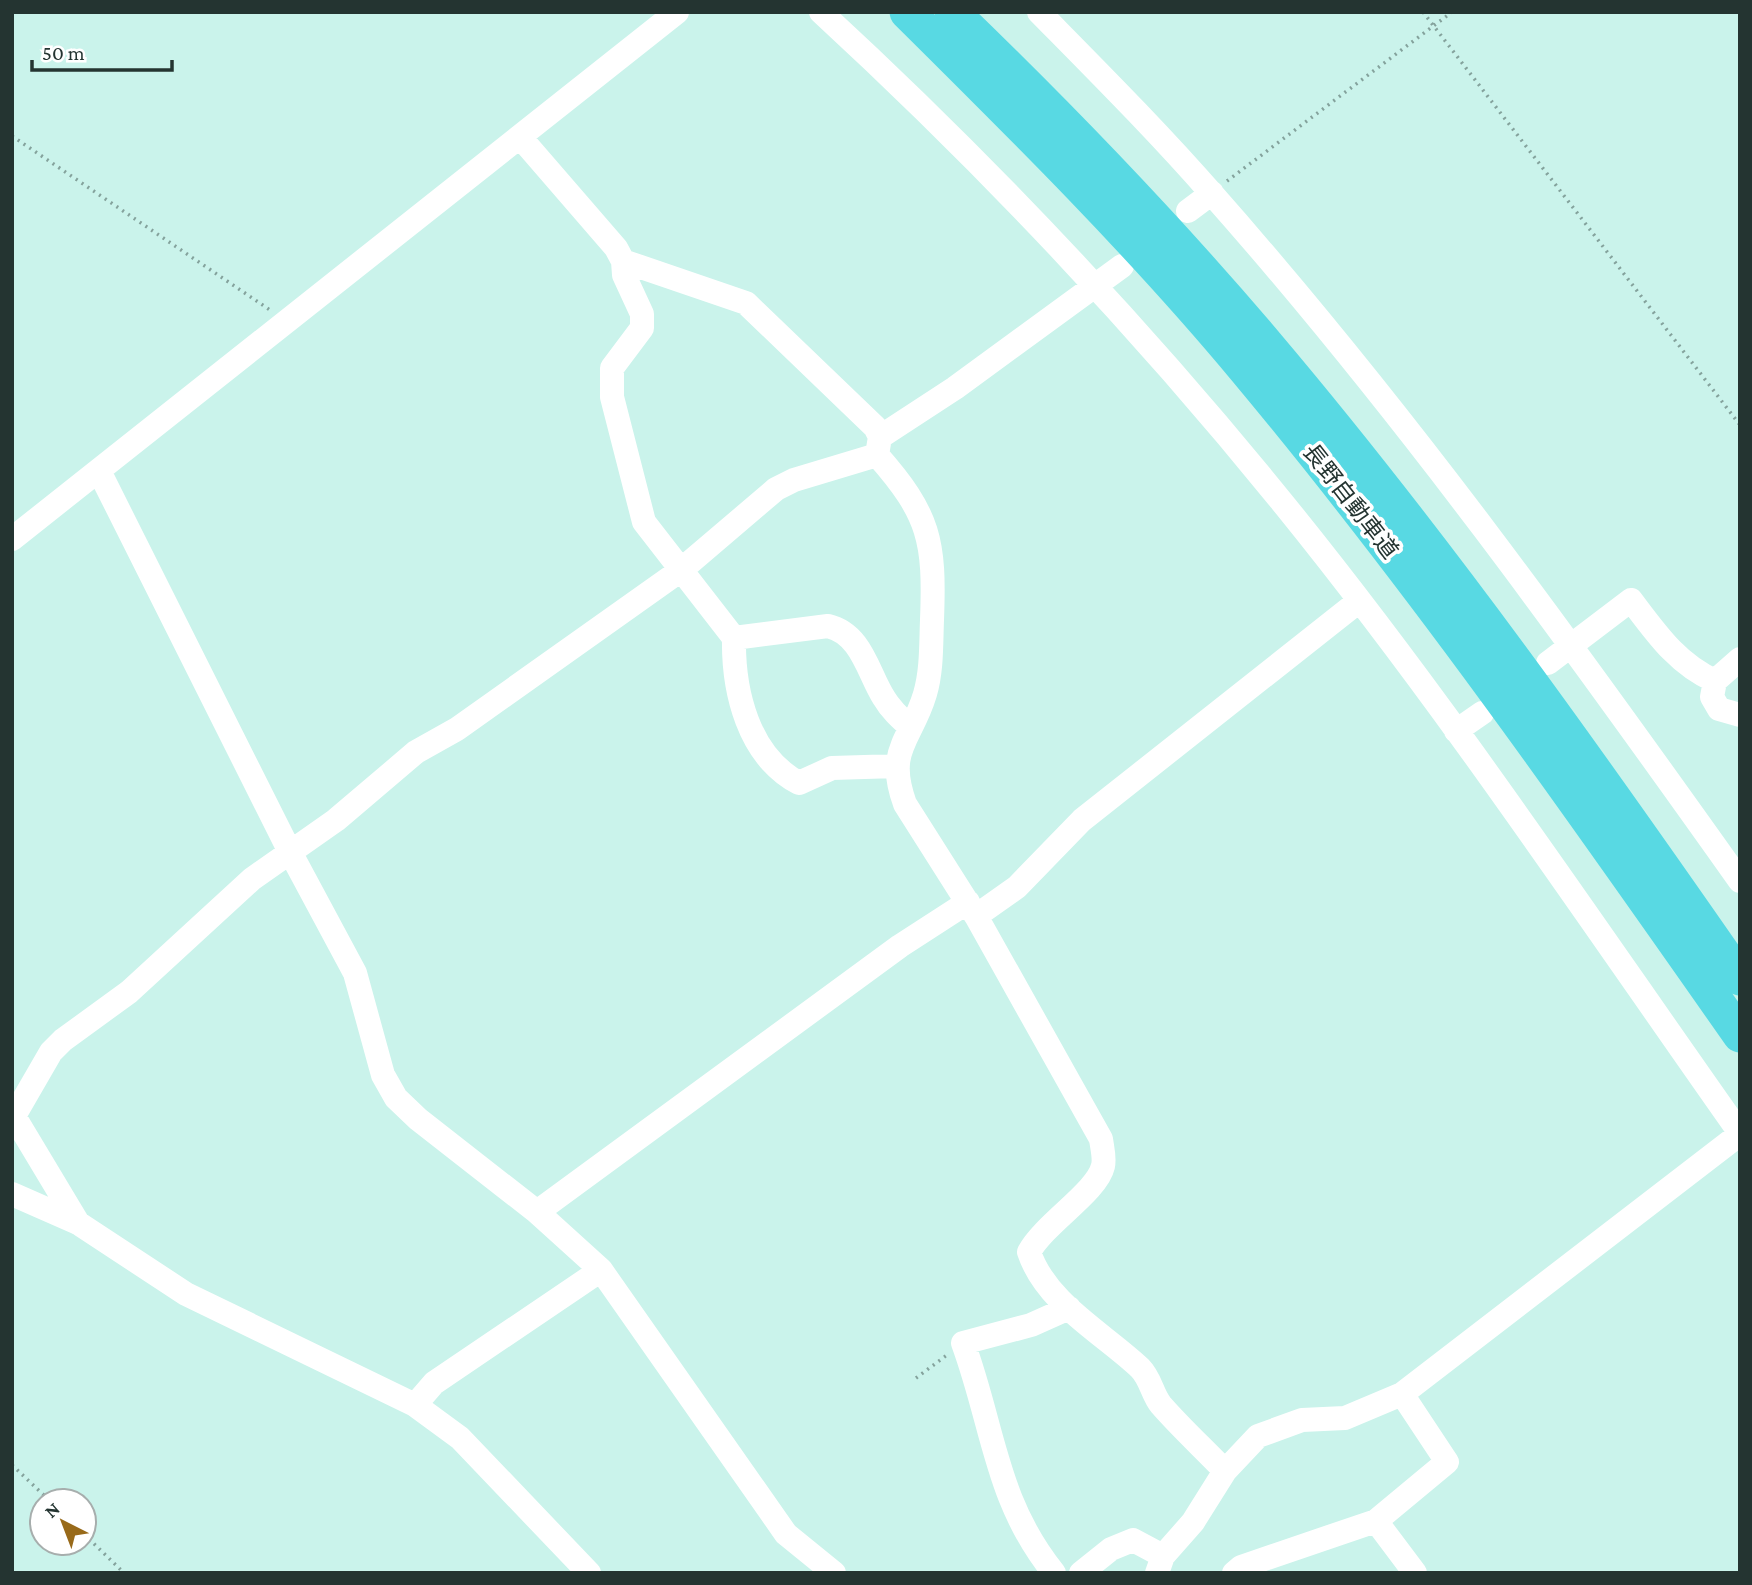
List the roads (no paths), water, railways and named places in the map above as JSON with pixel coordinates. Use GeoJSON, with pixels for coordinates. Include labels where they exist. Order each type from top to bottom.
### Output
{"type":"FeatureCollection","features":[{"type":"Feature","properties":{"kind":"highway","name":"長野自動車道"},"geometry":{"type":"LineString","coordinates":[[906,12],[1131,239],[1242,366],[1331,474],[1452,632],[1740,1035]]}},
{"type":"Feature","properties":{"kind":"highway","name":"長野自動車道"},"geometry":{"type":"LineString","coordinates":[[952,12],[1039,96],[1159,223],[1266,344],[1365,464],[1617,802],[1740,978]]}},
{"type":"Feature","properties":{"kind":"street"},"geometry":{"type":"LineString","coordinates":[[12,540],[677,12]]}},
{"type":"Feature","properties":{"kind":"street"},"geometry":{"type":"LineString","coordinates":[[821,12],[961,144],[1097,286],[1155,349],[1286,507],[1456,731],[1740,1133],[1402,1394],[1345,1418],[1302,1420],[1258,1436],[1225,1471],[1193,1522],[1160,1564],[1133,1540],[1111,1549],[1081,1573]]}},
{"type":"Feature","properties":{"kind":"street"},"geometry":{"type":"LineString","coordinates":[[1039,12],[1212,193],[1405,426],[1571,644],[1740,881]]}},
{"type":"Feature","properties":{"kind":"street"},"geometry":{"type":"LineString","coordinates":[[520,137],[623,261],[746,303],[874,427],[878,446],[920,514],[931,541],[934,564],[931,661],[925,695],[900,746],[898,785],[905,804],[972,909],[1101,1139],[1104,1163],[1099,1179],[1038,1235],[1029,1252],[1035,1269],[1069,1308],[1142,1370],[1153,1385],[1159,1402],[1225,1471]]}},
{"type":"Feature","properties":{"kind":"street"},"geometry":{"type":"LineString","coordinates":[[1188,211],[1212,193]]}},
{"type":"Feature","properties":{"kind":"street"},"geometry":{"type":"LineString","coordinates":[[623,261],[624,275],[642,314],[642,328],[612,368],[612,397],[644,522],[734,638],[737,685],[753,734],[765,754],[784,776],[799,783],[832,768],[897,766]]}},
{"type":"Feature","properties":{"kind":"street"},"geometry":{"type":"LineString","coordinates":[[79,1223],[13,1115],[51,1052],[63,1040],[129,992],[223,903],[289,850],[336,820],[416,752],[457,729],[681,570],[776,489],[878,446],[1122,266]]}},
{"type":"Feature","properties":{"kind":"street"},"geometry":{"type":"LineString","coordinates":[[99,471],[289,850],[355,973],[383,1075],[396,1098],[418,1119],[537,1212],[601,1270],[786,1534],[834,1573]]}},
{"type":"Feature","properties":{"kind":"street"},"geometry":{"type":"LineString","coordinates":[[1548,663],[1631,600],[1673,655],[1695,672],[1715,681]]}},
{"type":"Feature","properties":{"kind":"street"},"geometry":{"type":"LineString","coordinates":[[537,1212],[900,946],[1017,887],[1082,820],[1359,601]]}},
{"type":"Feature","properties":{"kind":"street"},"geometry":{"type":"LineString","coordinates":[[734,638],[828,626],[840,629],[864,655],[890,708],[910,727]]}},
{"type":"Feature","properties":{"kind":"street"},"geometry":{"type":"LineString","coordinates":[[1740,659],[1715,681],[1714,703],[1720,709],[1740,715]]}},
{"type":"Feature","properties":{"kind":"street"},"geometry":{"type":"LineString","coordinates":[[1456,731],[1482,713]]}},
{"type":"Feature","properties":{"kind":"street"},"geometry":{"type":"LineString","coordinates":[[12,1194],[79,1223],[186,1294],[415,1405],[460,1438],[589,1573]]}},
{"type":"Feature","properties":{"kind":"street"},"geometry":{"type":"LineString","coordinates":[[415,1405],[433,1383],[601,1270]]}},
{"type":"Feature","properties":{"kind":"street"},"geometry":{"type":"LineString","coordinates":[[1054,1573],[1033,1546],[1008,1496],[993,1452],[976,1377],[963,1343],[1031,1325],[1069,1308]]}},
{"type":"Feature","properties":{"kind":"street"},"geometry":{"type":"LineString","coordinates":[[1234,1573],[1241,1567],[1376,1521],[1447,1462],[1402,1394]]}},
{"type":"Feature","properties":{"kind":"street"},"geometry":{"type":"LineString","coordinates":[[1376,1521],[1415,1573]]}}]}
